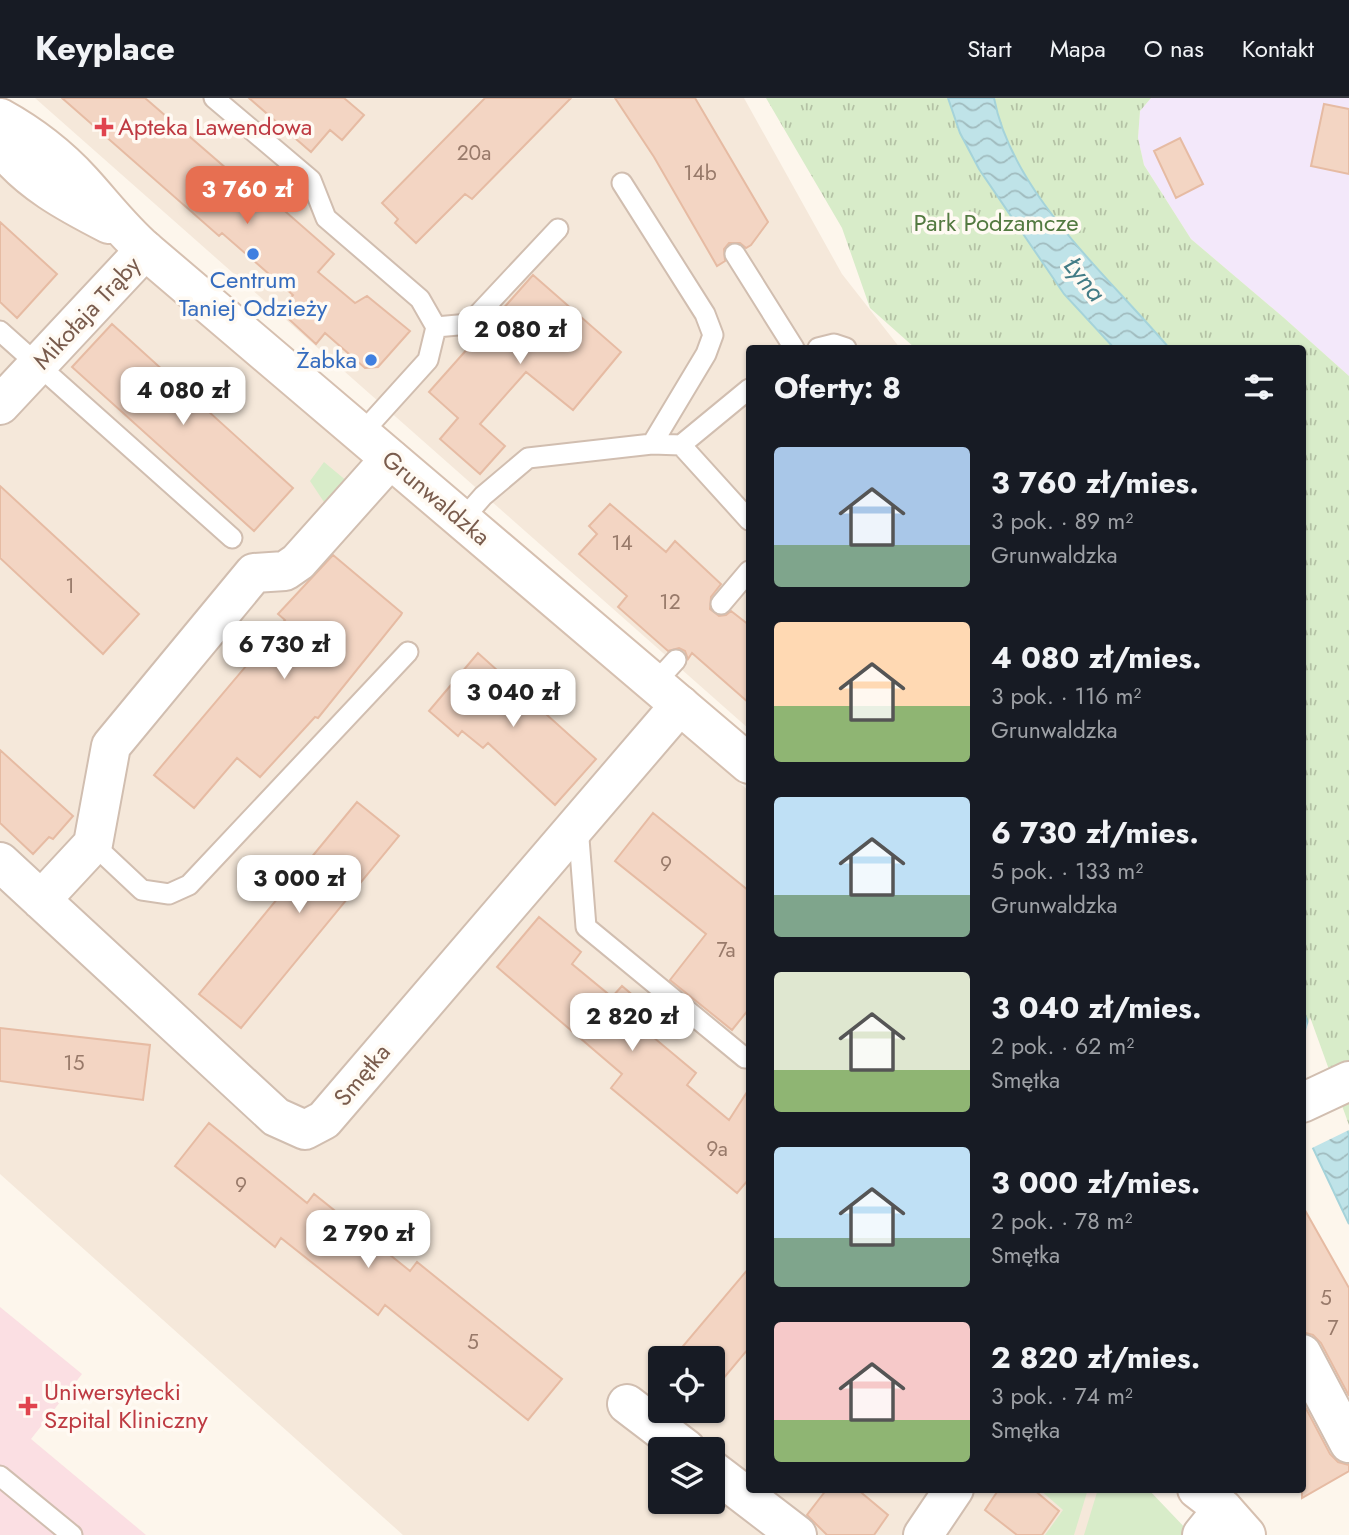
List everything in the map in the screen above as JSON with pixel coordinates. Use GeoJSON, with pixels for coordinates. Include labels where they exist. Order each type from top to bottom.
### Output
{"type":"FeatureCollection","features":[{"type":"Feature","properties":{"kind":"street","name":"Grunwaldzka"},"geometry":{"type":"LineString","coordinates":[[0,118],[26,133],[80,180],[134,241],[462,520],[670,683],[746,761]]}},
{"type":"Feature","properties":{"kind":"street","name":"Grunwaldzka"},"geometry":{"type":"LineString","coordinates":[[0,144],[9,156],[61,200],[134,241]]}},
{"type":"Feature","properties":{"kind":"street","name":"Mikołaja Trąby"},"geometry":{"type":"LineString","coordinates":[[0,405],[38,366],[134,241]]}},
{"type":"Feature","properties":{"kind":"street"},"geometry":{"type":"LineString","coordinates":[[41,900],[93,844],[111,746],[254,573],[285,571],[298,562],[390,459]]}},
{"type":"Feature","properties":{"kind":"street","name":"Smętka"},"geometry":{"type":"LineString","coordinates":[[0,862],[276,1117],[305,1130],[324,1120],[578,825],[670,683]]}},
{"type":"Feature","properties":{"kind":"street"},"geometry":{"type":"LineString","coordinates":[[1306,1101],[1349,1081]]}},
{"type":"Feature","properties":{"kind":"street"},"geometry":{"type":"LineString","coordinates":[[1306,1362],[1349,1443]]}},
{"type":"Feature","properties":{"kind":"street"},"geometry":{"type":"LineString","coordinates":[[627,1404],[670,1437]]}},
{"type":"Feature","properties":{"kind":"street"},"geometry":{"type":"LineString","coordinates":[[725,1480],[797,1535]]}},
{"type":"Feature","properties":{"kind":"street"},"geometry":{"type":"LineString","coordinates":[[923,1535],[951,1493]]}},
{"type":"Feature","properties":{"kind":"lane"},"geometry":{"type":"LineString","coordinates":[[215,98],[311,180],[326,218],[420,299],[436,327],[428,360],[361,434]]}},
{"type":"Feature","properties":{"kind":"lane"},"geometry":{"type":"LineString","coordinates":[[622,183],[705,314],[713,335],[706,354],[652,444]]}},
{"type":"Feature","properties":{"kind":"lane"},"geometry":{"type":"LineString","coordinates":[[436,327],[469,324],[558,229]]}},
{"type":"Feature","properties":{"kind":"lane"},"geometry":{"type":"LineString","coordinates":[[735,254],[792,345]]}},
{"type":"Feature","properties":{"kind":"lane"},"geometry":{"type":"LineString","coordinates":[[0,331],[232,538]]}},
{"type":"Feature","properties":{"kind":"lane"},"geometry":{"type":"LineString","coordinates":[[462,520],[483,496],[528,458],[652,444],[681,445],[746,391]]}},
{"type":"Feature","properties":{"kind":"lane"},"geometry":{"type":"LineString","coordinates":[[681,445],[746,517]]}},
{"type":"Feature","properties":{"kind":"lane"},"geometry":{"type":"LineString","coordinates":[[721,604],[746,575]]}},
{"type":"Feature","properties":{"kind":"lane"},"geometry":{"type":"LineString","coordinates":[[93,844],[142,890],[169,894],[189,885],[408,652]]}},
{"type":"Feature","properties":{"kind":"lane"},"geometry":{"type":"LineString","coordinates":[[578,825],[586,927],[745,1058]]}},
{"type":"Feature","properties":{"kind":"lane"},"geometry":{"type":"LineString","coordinates":[[0,1476],[72,1535]]}},
{"type":"Feature","properties":{"kind":"shaded area"},"geometry":{"type":"Polygon","coordinates":[[[35,98],[744,98],[842,274],[898,345],[746,345],[746,726],[35,98]]]}},
{"type":"Feature","properties":{"kind":"shaded area"},"geometry":{"type":"Polygon","coordinates":[[[1151,98],[1349,98],[1349,376],[1191,239],[1144,165],[1138,138],[1140,111],[1151,98]]]}},
{"type":"Feature","properties":{"kind":"shaded area"},"geometry":{"type":"Polygon","coordinates":[[[0,154],[746,788],[746,1493],[1150,1493],[1188,1535],[403,1535],[0,1174],[0,154]]]}},
{"type":"Feature","properties":{"kind":"shaded area","name":"Uniwersytecki Szpital Kliniczny"},"geometry":{"type":"Polygon","coordinates":[[[0,1307],[82,1374],[31,1439],[146,1535],[0,1535],[0,1307]]]}},
{"type":"Feature","properties":{"kind":"green space","name":"Park Podzamcze"},"geometry":{"type":"Polygon","coordinates":[[[766,98],[1151,98],[1140,111],[1138,138],[1144,165],[1191,239],[1349,376],[1349,1172],[1306,1107],[1306,345],[912,345],[870,308],[842,228],[766,98]]]}},
{"type":"Feature","properties":{"kind":"green space"},"geometry":{"type":"Polygon","coordinates":[[[324,462],[348,482],[328,508],[310,481],[324,462]]]}},
{"type":"Feature","properties":{"kind":"green space"},"geometry":{"type":"Polygon","coordinates":[[[1044,1493],[1087,1493],[1074,1535],[1045,1535],[1063,1510],[1044,1493]]]}},
{"type":"Feature","properties":{"kind":"green space"},"geometry":{"type":"Polygon","coordinates":[[[1097,1493],[1152,1493],[1189,1532],[1183,1535],[1084,1535],[1097,1493]]]}},
{"type":"Feature","properties":{"kind":"water","name":"Łyna"},"geometry":{"type":"Polygon","coordinates":[[[948,98],[994,98],[1004,133],[1020,167],[1041,200],[1065,232],[1166,345],[1111,345],[1064,294],[979,169],[960,133],[948,98]]]}},
{"type":"Feature","properties":{"kind":"water"},"geometry":{"type":"Polygon","coordinates":[[[1306,1018],[1349,1135],[1349,1224],[1306,1133],[1306,1018]]]}},
{"type":"Feature","properties":{"kind":"pier"},"geometry":{"type":"Polygon","coordinates":[[[1310,1017],[1349,1125],[1349,1130],[1310,1149],[1306,1141],[1306,1031],[1310,1017]]]}},
{"type":"Feature","properties":{"kind":"building"},"geometry":{"type":"Polygon","coordinates":[[[62,98],[145,98],[257,195],[262,191],[334,254],[318,272],[355,303],[367,296],[410,331],[378,367],[365,368],[325,333],[316,344],[280,311],[293,295],[222,233],[219,236],[62,98]]]}},
{"type":"Feature","properties":{"kind":"building"},"geometry":{"type":"Polygon","coordinates":[[[249,98],[344,98],[364,115],[342,140],[330,130],[311,152],[249,98]]]}},
{"type":"Feature","properties":{"kind":"building"},"geometry":{"type":"Polygon","coordinates":[[[485,98],[571,98],[472,199],[465,194],[416,243],[395,223],[398,219],[382,203],[485,98]]]}},
{"type":"Feature","properties":{"kind":"building"},"geometry":{"type":"Polygon","coordinates":[[[615,98],[695,98],[768,222],[751,245],[746,248],[740,243],[729,243],[724,249],[725,261],[717,266],[654,157],[615,98]]]}},
{"type":"Feature","properties":{"kind":"building"},"geometry":{"type":"Polygon","coordinates":[[[1324,104],[1349,109],[1349,174],[1311,166],[1324,104]]]}},
{"type":"Feature","properties":{"kind":"building"},"geometry":{"type":"Polygon","coordinates":[[[1180,138],[1203,184],[1176,198],[1154,151],[1180,138]]]}},
{"type":"Feature","properties":{"kind":"building"},"geometry":{"type":"Polygon","coordinates":[[[0,222],[57,274],[17,318],[0,302],[0,222]]]}},
{"type":"Feature","properties":{"kind":"building"},"geometry":{"type":"Polygon","coordinates":[[[533,275],[621,352],[573,410],[526,372],[480,424],[505,446],[480,474],[440,439],[458,418],[429,392],[533,275]]]}},
{"type":"Feature","properties":{"kind":"building"},"geometry":{"type":"Polygon","coordinates":[[[112,324],[293,488],[254,531],[72,367],[112,324]]]}},
{"type":"Feature","properties":{"kind":"building"},"geometry":{"type":"Polygon","coordinates":[[[0,486],[139,614],[103,654],[0,558],[0,486]]]}},
{"type":"Feature","properties":{"kind":"building"},"geometry":{"type":"Polygon","coordinates":[[[610,504],[666,552],[675,541],[721,584],[711,597],[710,609],[719,616],[731,611],[746,623],[746,700],[692,653],[688,659],[685,651],[679,648],[668,651],[618,607],[627,596],[579,554],[597,534],[589,526],[610,504]]]}},
{"type":"Feature","properties":{"kind":"building"},"geometry":{"type":"Polygon","coordinates":[[[333,555],[402,613],[401,615],[318,718],[315,717],[260,777],[237,758],[194,808],[154,775],[285,620],[278,614],[333,555]]]}},
{"type":"Feature","properties":{"kind":"building"},"geometry":{"type":"Polygon","coordinates":[[[478,653],[596,759],[555,805],[488,743],[483,748],[462,731],[458,736],[429,711],[478,653]]]}},
{"type":"Feature","properties":{"kind":"building"},"geometry":{"type":"Polygon","coordinates":[[[0,750],[73,816],[53,839],[49,837],[33,854],[0,823],[0,750]]]}},
{"type":"Feature","properties":{"kind":"building"},"geometry":{"type":"Polygon","coordinates":[[[357,802],[399,836],[241,1028],[199,994],[357,802]]]}},
{"type":"Feature","properties":{"kind":"building"},"geometry":{"type":"Polygon","coordinates":[[[653,813],[746,889],[746,1013],[732,1030],[670,980],[706,934],[615,861],[653,813]]]}},
{"type":"Feature","properties":{"kind":"building"},"geometry":{"type":"Polygon","coordinates":[[[539,917],[581,952],[572,964],[612,997],[622,986],[665,1023],[653,1037],[696,1073],[687,1085],[729,1120],[746,1094],[746,1182],[737,1193],[611,1088],[622,1074],[497,967],[539,917]]]}},
{"type":"Feature","properties":{"kind":"building"},"geometry":{"type":"Polygon","coordinates":[[[0,1028],[150,1045],[143,1100],[0,1081],[0,1028]]]}},
{"type":"Feature","properties":{"kind":"building"},"geometry":{"type":"Polygon","coordinates":[[[209,1123],[307,1203],[314,1194],[410,1271],[417,1262],[562,1379],[528,1420],[385,1305],[378,1315],[281,1238],[275,1247],[175,1166],[209,1123]]]}},
{"type":"Feature","properties":{"kind":"building"},"geometry":{"type":"Polygon","coordinates":[[[1306,1212],[1349,1288],[1349,1396],[1321,1343],[1313,1335],[1306,1333],[1306,1212]]]}},
{"type":"Feature","properties":{"kind":"building"},"geometry":{"type":"Polygon","coordinates":[[[746,1272],[746,1352],[725,1377],[725,1346],[683,1346],[746,1272]]]}},
{"type":"Feature","properties":{"kind":"building"},"geometry":{"type":"Polygon","coordinates":[[[1306,1409],[1330,1454],[1338,1462],[1349,1465],[1349,1471],[1302,1498],[1302,1493],[1306,1493],[1306,1409]]]}},
{"type":"Feature","properties":{"kind":"building"},"geometry":{"type":"Polygon","coordinates":[[[824,1493],[862,1493],[888,1515],[874,1535],[827,1535],[807,1515],[824,1493]]]}},
{"type":"Feature","properties":{"kind":"building"},"geometry":{"type":"Polygon","coordinates":[[[996,1493],[1038,1493],[1059,1511],[1042,1535],[1017,1535],[985,1510],[996,1493]]]}},
{"type":"Feature","properties":{"kind":"place","name":"Apteka Lawendowa"},"geometry":{"type":"Point","coordinates":[104,127]}},
{"type":"Feature","properties":{"kind":"place","name":"Centrum Taniej Odzieży"},"geometry":{"type":"Point","coordinates":[253,254]}},
{"type":"Feature","properties":{"kind":"place","name":"Żabka"},"geometry":{"type":"Point","coordinates":[371,360]}},
{"type":"Feature","properties":{"kind":"place","name":"Uniwersytecki Szpital Kliniczny"},"geometry":{"type":"Point","coordinates":[28,1406]}}]}
